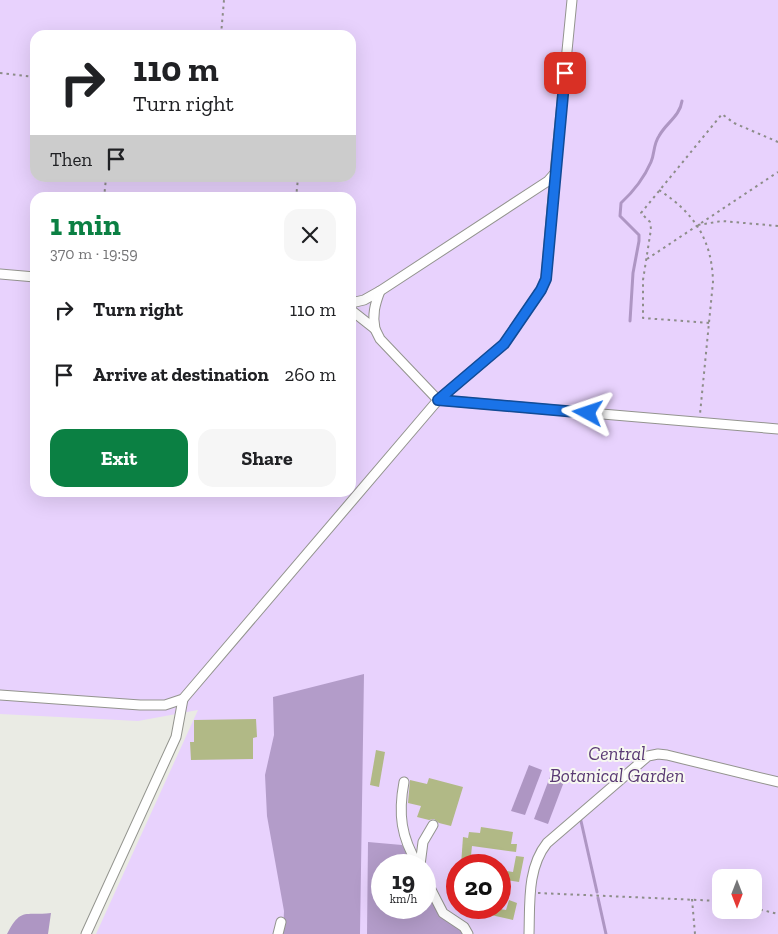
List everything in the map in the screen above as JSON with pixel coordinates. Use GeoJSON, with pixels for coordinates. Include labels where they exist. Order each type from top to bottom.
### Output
{"type":"FeatureCollection","features":[{"type":"Feature","properties":{"kind":"street"},"geometry":{"type":"LineString","coordinates":[[356,496],[438,400],[504,344],[541,290],[546,279],[572,0]]}},
{"type":"Feature","properties":{"kind":"street"},"geometry":{"type":"LineString","coordinates":[[356,302],[364,300],[380,291],[548,181],[555,173]]}},
{"type":"Feature","properties":{"kind":"street"},"geometry":{"type":"LineString","coordinates":[[0,274],[30,277]]}},
{"type":"Feature","properties":{"kind":"street"},"geometry":{"type":"LineString","coordinates":[[380,291],[374,313],[375,329],[380,339],[438,400],[778,429]]}},
{"type":"Feature","properties":{"kind":"street"},"geometry":{"type":"LineString","coordinates":[[356,314],[375,329]]}},
{"type":"Feature","properties":{"kind":"street"},"geometry":{"type":"LineString","coordinates":[[0,695],[140,705],[166,704],[183,698],[355,497]]}},
{"type":"Feature","properties":{"kind":"street"},"geometry":{"type":"LineString","coordinates":[[86,934],[176,737],[183,698]]}},
{"type":"Feature","properties":{"kind":"street"},"geometry":{"type":"LineString","coordinates":[[529,934],[530,894],[537,859],[547,843],[648,756],[667,755],[778,782]]}},
{"type":"Feature","properties":{"kind":"street"},"geometry":{"type":"LineString","coordinates":[[404,782],[400,813],[406,839],[414,854]]}},
{"type":"Feature","properties":{"kind":"street"},"geometry":{"type":"LineString","coordinates":[[421,854],[423,842],[433,825]]}},
{"type":"Feature","properties":{"kind":"street"},"geometry":{"type":"LineString","coordinates":[[436,901],[442,913],[464,927],[468,934]]}},
{"type":"Feature","properties":{"kind":"street"},"geometry":{"type":"LineString","coordinates":[[278,934],[281,922]]}},
{"type":"Feature","properties":{"kind":"path"},"geometry":{"type":"LineString","coordinates":[[221,30],[224,0]]}},
{"type":"Feature","properties":{"kind":"path"},"geometry":{"type":"LineString","coordinates":[[0,73],[30,76]]}},
{"type":"Feature","properties":{"kind":"path"},"geometry":{"type":"LineString","coordinates":[[709,323],[642,318],[643,280],[651,229],[650,222],[641,213],[722,114],[751,132],[778,142]]}},
{"type":"Feature","properties":{"kind":"path"},"geometry":{"type":"LineString","coordinates":[[646,259],[778,172]]}},
{"type":"Feature","properties":{"kind":"path"},"geometry":{"type":"LineString","coordinates":[[658,190],[676,202],[698,225],[712,265],[713,282],[700,422]]}},
{"type":"Feature","properties":{"kind":"path"},"geometry":{"type":"LineString","coordinates":[[698,225],[722,221],[778,226]]}},
{"type":"Feature","properties":{"kind":"path"},"geometry":{"type":"LineString","coordinates":[[530,894],[712,900]]}},
{"type":"Feature","properties":{"kind":"path"},"geometry":{"type":"LineString","coordinates":[[692,899],[695,934]]}},
{"type":"Feature","properties":{"kind":"path"},"geometry":{"type":"LineString","coordinates":[[762,910],[778,914]]}},
{"type":"Feature","properties":{"kind":"green space","name":"Central Botanical Garden"},"geometry":{"type":"Polygon","coordinates":[[[0,0],[778,0],[778,934],[96,934],[198,710],[138,721],[0,714],[0,0]]]}},
{"type":"Feature","properties":{"kind":"shaded area"},"geometry":{"type":"Polygon","coordinates":[[[364,674],[360,934],[283,934],[284,911],[267,816],[265,775],[274,735],[273,697],[364,674]]]}},
{"type":"Feature","properties":{"kind":"shaded area"},"geometry":{"type":"Polygon","coordinates":[[[529,765],[542,770],[525,815],[511,811],[529,765]]]}},
{"type":"Feature","properties":{"kind":"shaded area"},"geometry":{"type":"Polygon","coordinates":[[[551,774],[565,779],[548,824],[534,819],[551,774]]]}},
{"type":"Feature","properties":{"kind":"shaded area"},"geometry":{"type":"Polygon","coordinates":[[[368,842],[402,845],[408,854],[371,854],[371,919],[436,919],[436,904],[443,917],[462,930],[464,934],[367,934],[368,842]]]}},
{"type":"Feature","properties":{"kind":"shaded area"},"geometry":{"type":"Polygon","coordinates":[[[51,913],[48,934],[7,934],[16,920],[24,914],[51,913]]]}},
{"type":"Feature","properties":{"kind":"building"},"geometry":{"type":"Polygon","coordinates":[[[256,719],[257,737],[253,738],[253,759],[191,760],[190,742],[194,742],[194,720],[256,719]]]}},
{"type":"Feature","properties":{"kind":"building"},"geometry":{"type":"Polygon","coordinates":[[[376,750],[385,752],[379,787],[370,785],[376,750]]]}},
{"type":"Feature","properties":{"kind":"building"},"geometry":{"type":"Polygon","coordinates":[[[429,778],[463,787],[451,826],[439,823],[434,819],[429,820],[417,817],[421,806],[408,803],[410,780],[427,784],[429,778]]]}},
{"type":"Feature","properties":{"kind":"building"},"geometry":{"type":"Polygon","coordinates":[[[481,827],[513,832],[511,844],[517,844],[516,852],[472,846],[471,854],[462,854],[463,837],[468,838],[469,832],[480,833],[481,827]]]}},
{"type":"Feature","properties":{"kind":"building"},"geometry":{"type":"Polygon","coordinates":[[[516,856],[524,857],[519,882],[511,881],[511,872],[513,872],[516,856]]]}},
{"type":"Feature","properties":{"kind":"building"},"geometry":{"type":"Polygon","coordinates":[[[511,901],[517,903],[513,920],[509,919],[511,919],[511,901]]]}},
{"type":"Feature","properties":{"kind":"waterway"},"geometry":{"type":"LineString","coordinates":[[630,321],[633,273],[639,235],[620,216],[621,203],[645,173],[652,159],[657,139],[679,111],[682,101]]}},
{"type":"Feature","properties":{"kind":"waterway"},"geometry":{"type":"LineString","coordinates":[[581,821],[597,892]]}},
{"type":"Feature","properties":{"kind":"waterway"},"geometry":{"type":"LineString","coordinates":[[598,898],[606,934]]}},
{"type":"Feature","properties":{"kind":"route"},"geometry":{"type":"LineString","coordinates":[[565,73],[546,279],[541,290],[504,344],[438,400],[588,413]]}}]}
